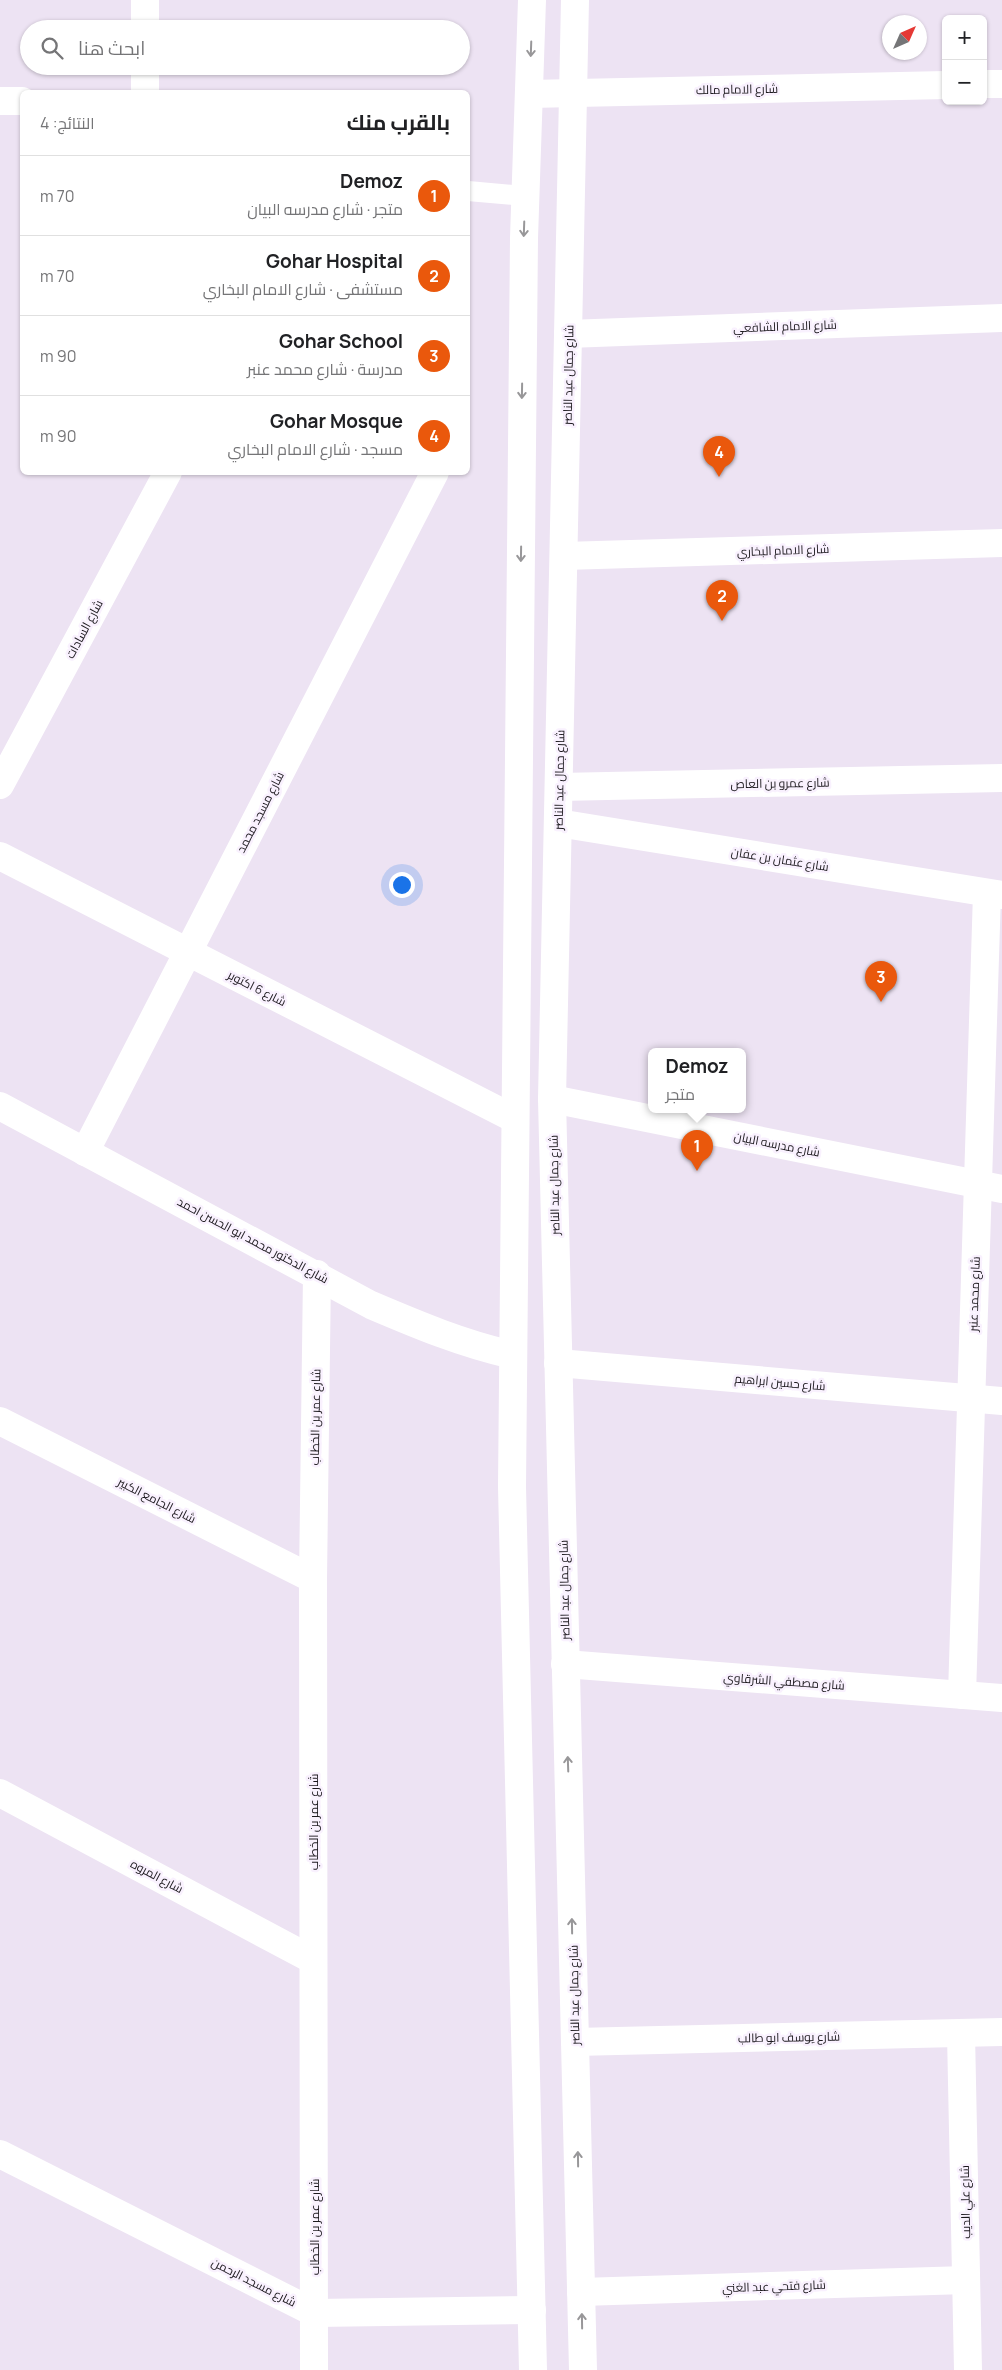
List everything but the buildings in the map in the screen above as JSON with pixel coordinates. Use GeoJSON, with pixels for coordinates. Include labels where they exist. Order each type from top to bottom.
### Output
{"type":"FeatureCollection","features":[{"type":"Feature","properties":{"kind":"street"},"geometry":{"type":"LineString","coordinates":[[145,0],[145,20]]}},
{"type":"Feature","properties":{"kind":"street"},"geometry":{"type":"LineString","coordinates":[[532,0],[525,196],[512,1487],[533,2370]]}},
{"type":"Feature","properties":{"kind":"street","name":"شارع جمال عبد الناصر"},"geometry":{"type":"LineString","coordinates":[[575,0],[552,1099],[583,2370]]}},
{"type":"Feature","properties":{"kind":"street"},"geometry":{"type":"LineString","coordinates":[[145,75],[145,90]]}},
{"type":"Feature","properties":{"kind":"street"},"geometry":{"type":"LineString","coordinates":[[987,84],[1002,84]]}},
{"type":"Feature","properties":{"kind":"street","name":"شارع الامام مالك"},"geometry":{"type":"LineString","coordinates":[[529,94],[942,85]]}},
{"type":"Feature","properties":{"kind":"street"},"geometry":{"type":"LineString","coordinates":[[0,101],[20,101]]}},
{"type":"Feature","properties":{"kind":"street","name":"شارع الامام الشافعي"},"geometry":{"type":"LineString","coordinates":[[568,334],[1002,318]]}},
{"type":"Feature","properties":{"kind":"street","name":"شارع السادات"},"geometry":{"type":"LineString","coordinates":[[0,785],[166,475]]}},
{"type":"Feature","properties":{"kind":"street","name":"شارع مسجد محمد"},"geometry":{"type":"LineString","coordinates":[[85,1152],[433,475]]}},
{"type":"Feature","properties":{"kind":"street","name":"شارع الامام البخاري"},"geometry":{"type":"LineString","coordinates":[[564,556],[1002,543]]}},
{"type":"Feature","properties":{"kind":"street","name":"شارع عمرو بن العاص"},"geometry":{"type":"LineString","coordinates":[[558,788],[1002,778]]}},
{"type":"Feature","properties":{"kind":"street","name":"شارع عثمان بن عفان"},"geometry":{"type":"LineString","coordinates":[[558,823],[994,894]]}},
{"type":"Feature","properties":{"kind":"street","name":"شارع 6 اكتوبر"},"geometry":{"type":"LineString","coordinates":[[0,856],[515,1119]]}},
{"type":"Feature","properties":{"kind":"street","name":"شارع محمد عنبر"},"geometry":{"type":"LineString","coordinates":[[962,1695],[971,1399],[990,1186],[994,894]]}},
{"type":"Feature","properties":{"kind":"street","name":"شارع مدرسه البيان"},"geometry":{"type":"LineString","coordinates":[[552,1099],[990,1186]]}},
{"type":"Feature","properties":{"kind":"street","name":"شارع الدكتور محمد ابو الحسن احمد"},"geometry":{"type":"LineString","coordinates":[[1,1111],[85,1152],[317,1274],[371,1305],[428,1330],[488,1350],[513,1355]]}},
{"type":"Feature","properties":{"kind":"street","name":"شارع عمر بن الخطاب"},"geometry":{"type":"LineString","coordinates":[[314,2370],[313,1579],[317,1274]]}},
{"type":"Feature","properties":{"kind":"street","name":"شارع حسين ابراهيم"},"geometry":{"type":"LineString","coordinates":[[558,1362],[1002,1401]]}},
{"type":"Feature","properties":{"kind":"street","name":"شارع الجامع الكبير"},"geometry":{"type":"LineString","coordinates":[[0,1421],[313,1579]]}},
{"type":"Feature","properties":{"kind":"street","name":"شارع مصطفي الشرقاوي"},"geometry":{"type":"LineString","coordinates":[[566,1664],[1002,1698]]}},
{"type":"Feature","properties":{"kind":"street","name":"شارع المروه"},"geometry":{"type":"LineString","coordinates":[[0,1793],[314,1960]]}},
{"type":"Feature","properties":{"kind":"street","name":"شارع يوسف ابو طالب"},"geometry":{"type":"LineString","coordinates":[[575,2042],[1002,2032]]}},
{"type":"Feature","properties":{"kind":"street","name":"شارع علي الديب"},"geometry":{"type":"LineString","coordinates":[[962,2034],[968,2370]]}},
{"type":"Feature","properties":{"kind":"street","name":"شارع مسجد الرحمن"},"geometry":{"type":"LineString","coordinates":[[0,2154],[315,2313],[532,2310]]}},
{"type":"Feature","properties":{"kind":"street","name":"شارع فتحي عبد الغني"},"geometry":{"type":"LineString","coordinates":[[581,2292],[966,2280]]}},
{"type":"Feature","properties":{"kind":"lane"},"geometry":{"type":"LineString","coordinates":[[470,191],[525,196]]}},
{"type":"Feature","properties":{"kind":"place","name":"Gohar Mosque"},"geometry":{"type":"Point","coordinates":[719,477]}},
{"type":"Feature","properties":{"kind":"place","name":"Gohar Hospital"},"geometry":{"type":"Point","coordinates":[722,621]}},
{"type":"Feature","properties":{"kind":"place","name":"Gohar School"},"geometry":{"type":"Point","coordinates":[881,1002]}},
{"type":"Feature","properties":{"kind":"place","name":"Demoz"},"geometry":{"type":"Point","coordinates":[697,1171]}}]}
